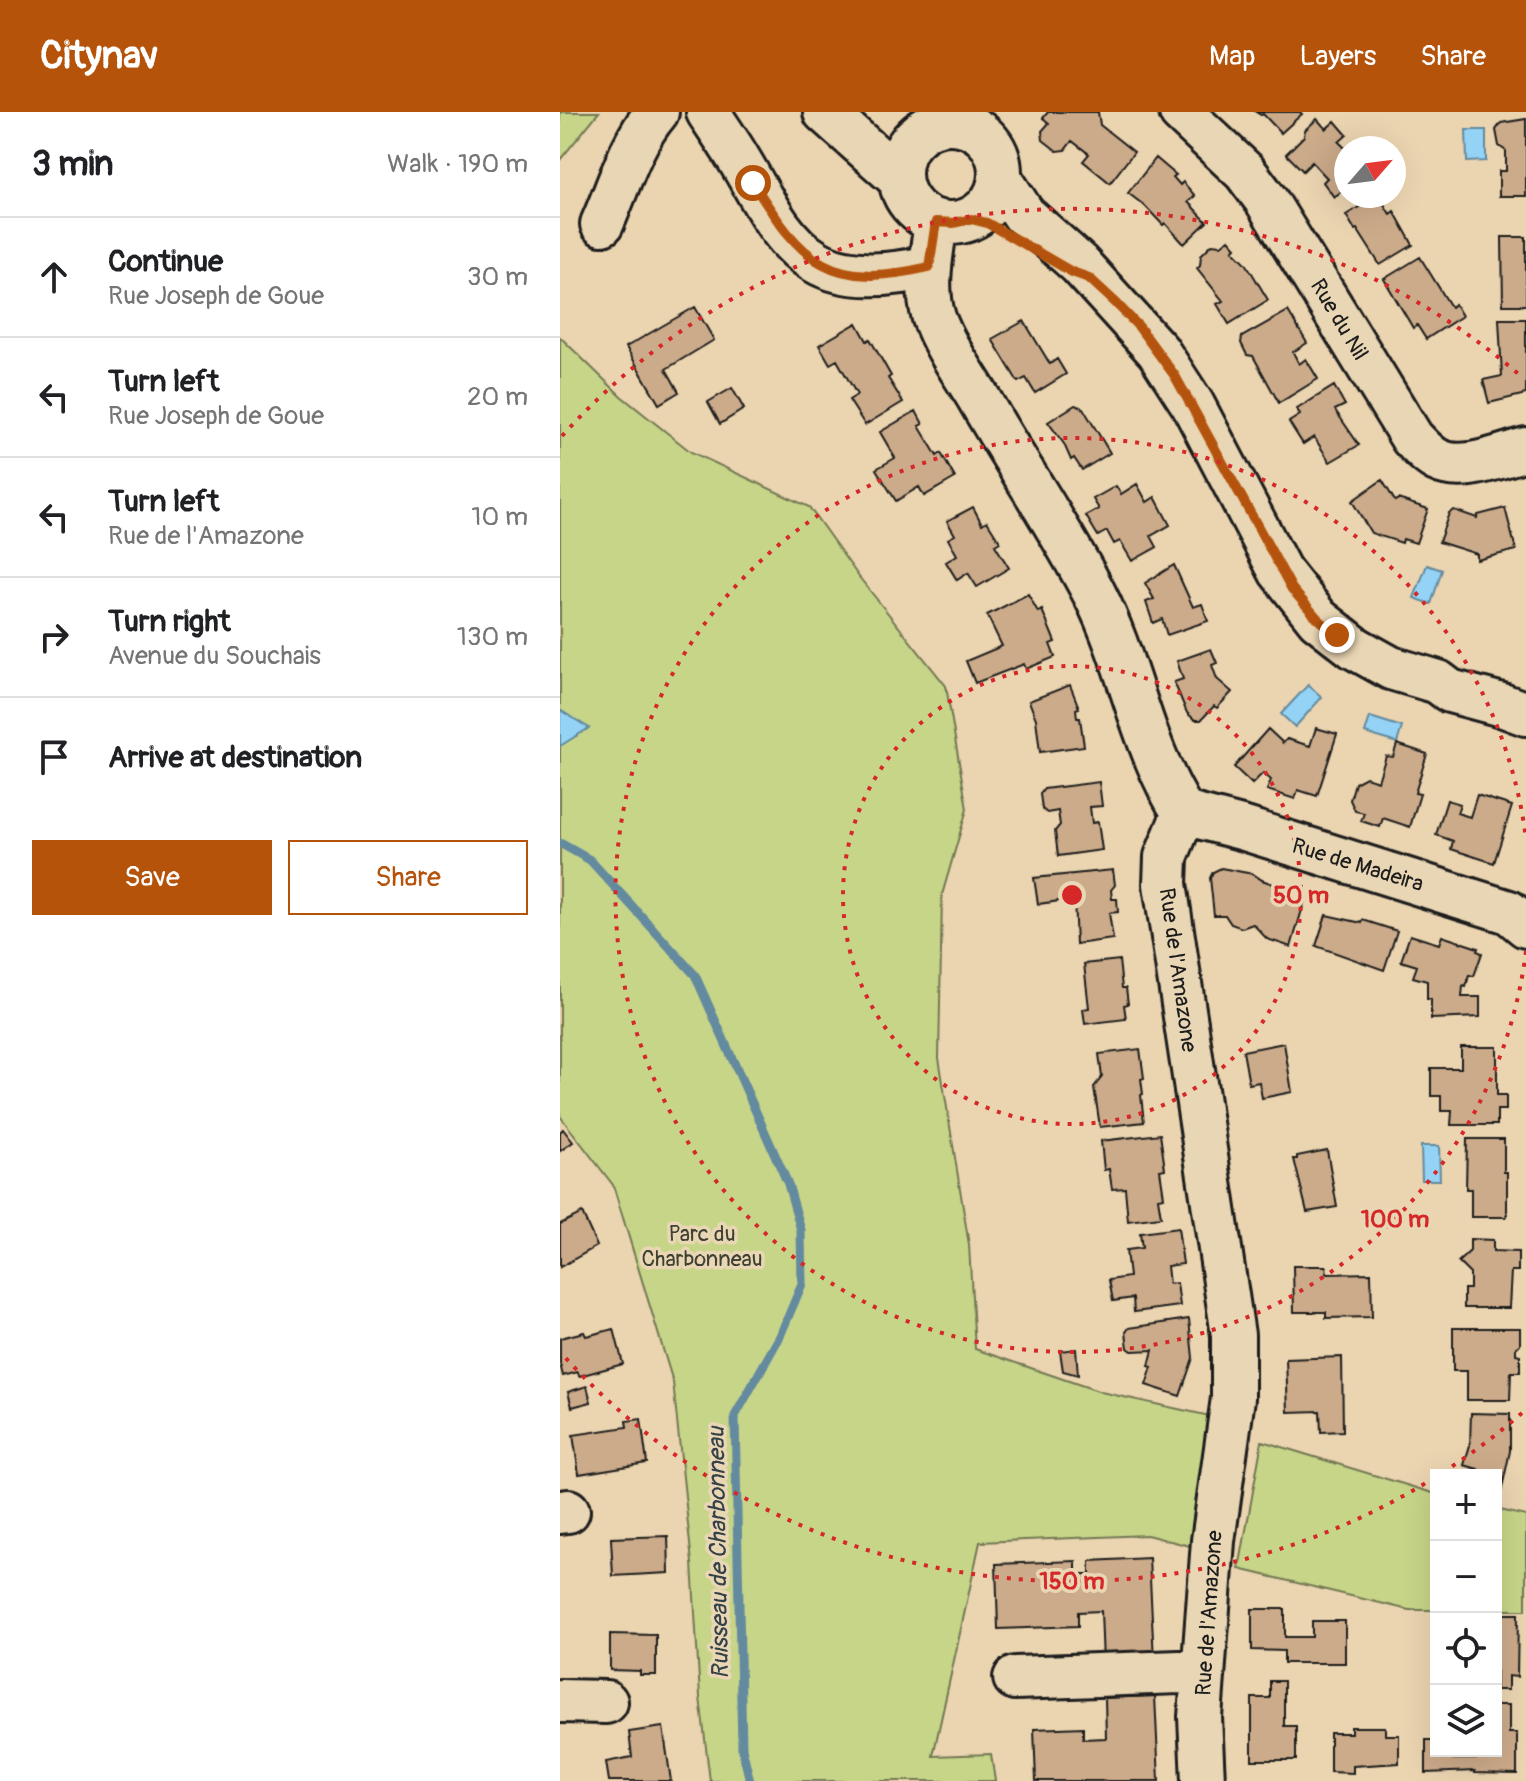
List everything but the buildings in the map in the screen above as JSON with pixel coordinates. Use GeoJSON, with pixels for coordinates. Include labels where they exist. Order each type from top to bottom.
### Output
{"type":"FeatureCollection","features":[{"type":"Feature","properties":{"kind":"street"},"geometry":{"type":"LineString","coordinates":[[602,224],[629,162],[657,112]]}},
{"type":"Feature","properties":{"kind":"street"},"geometry":{"type":"LineString","coordinates":[[708,112],[780,227],[815,261],[859,274],[903,273],[929,267]]}},
{"type":"Feature","properties":{"kind":"street"},"geometry":{"type":"LineString","coordinates":[[825,112],[901,166]]}},
{"type":"Feature","properties":{"kind":"street"},"geometry":{"type":"LineString","coordinates":[[862,112],[901,166]]}},
{"type":"Feature","properties":{"kind":"street","name":"Rue du Nil"},"geometry":{"type":"LineString","coordinates":[[1181,112],[1227,153],[1266,200],[1412,438],[1423,450],[1436,459],[1463,464],[1526,449]]}},
{"type":"Feature","properties":{"kind":"street"},"geometry":{"type":"LineString","coordinates":[[1089,278],[1072,272],[1004,231],[915,210],[902,190],[901,166],[916,135],[920,118],[990,123],[1000,178],[1024,215],[1079,264],[1089,278],[1139,327],[1175,376],[1280,571],[1304,604],[1337,635],[1373,660],[1438,682],[1450,691],[1526,714]]}},
{"type":"Feature","properties":{"kind":"street"},"geometry":{"type":"LineString","coordinates":[[953,220],[980,214],[994,198],[1000,178]]}},
{"type":"Feature","properties":{"kind":"street"},"geometry":{"type":"LineString","coordinates":[[953,220],[929,267],[930,302],[944,340],[1112,629],[1150,746],[1169,789],[1184,813]]}},
{"type":"Feature","properties":{"kind":"street"},"geometry":{"type":"LineString","coordinates":[[1438,682],[1456,678],[1526,687]]}},
{"type":"Feature","properties":{"kind":"street","name":"Rue de Madeira"},"geometry":{"type":"LineString","coordinates":[[1184,813],[1245,829],[1509,912],[1526,926]]}},
{"type":"Feature","properties":{"kind":"street","name":"Rue de l'Amazone"},"geometry":{"type":"LineString","coordinates":[[1184,813],[1166,857],[1165,884],[1233,1335],[1233,1398],[1216,1513],[1200,1717],[1203,1781]]}},
{"type":"Feature","properties":{"kind":"street"},"geometry":{"type":"LineString","coordinates":[[1015,1678],[1180,1672],[1203,1676]]}},
{"type":"Feature","properties":{"kind":"street"},"geometry":{"type":"LineString","coordinates":[[560,1701],[606,1702]]}},
{"type":"Feature","properties":{"kind":"green space"},"geometry":{"type":"Polygon","coordinates":[[[560,112],[599,112],[560,160],[560,112]]]}},
{"type":"Feature","properties":{"kind":"green space","name":"Parc du Charbonneau"},"geometry":{"type":"Polygon","coordinates":[[[560,337],[621,396],[691,452],[809,507],[859,577],[946,686],[967,809],[942,895],[939,1058],[969,1245],[975,1349],[1101,1392],[1210,1416],[1190,1546],[1147,1535],[980,1542],[933,1756],[991,1754],[995,1781],[710,1781],[673,1382],[613,1185],[560,1116],[560,337]]]}},
{"type":"Feature","properties":{"kind":"green space"},"geometry":{"type":"Polygon","coordinates":[[[1262,1441],[1430,1492],[1430,1610],[1409,1610],[1239,1569],[1262,1441]]]}},
{"type":"Feature","properties":{"kind":"green space"},"geometry":{"type":"Polygon","coordinates":[[[1502,1510],[1526,1516],[1526,1610],[1502,1610],[1502,1510]]]}},
{"type":"Feature","properties":{"kind":"water"},"geometry":{"type":"Polygon","coordinates":[[[1466,130],[1486,130],[1486,161],[1467,162],[1466,130]]]}},
{"type":"Feature","properties":{"kind":"water"},"geometry":{"type":"Polygon","coordinates":[[[1427,565],[1442,570],[1431,604],[1414,598],[1427,565]]]}},
{"type":"Feature","properties":{"kind":"water"},"geometry":{"type":"Polygon","coordinates":[[[1308,685],[1322,697],[1295,727],[1281,714],[1308,685]]]}},
{"type":"Feature","properties":{"kind":"water"},"geometry":{"type":"Polygon","coordinates":[[[560,710],[589,728],[560,746],[560,710]]]}},
{"type":"Feature","properties":{"kind":"water"},"geometry":{"type":"Polygon","coordinates":[[[1370,717],[1402,727],[1397,743],[1365,733],[1370,717]]]}},
{"type":"Feature","properties":{"kind":"water"},"geometry":{"type":"Polygon","coordinates":[[[1421,1146],[1439,1146],[1440,1180],[1422,1180],[1421,1146]]]}},
{"type":"Feature","properties":{"kind":"waterway","name":"Ruisseau de Charbonneau"},"geometry":{"type":"LineString","coordinates":[[560,843],[590,860],[695,975],[788,1184],[801,1230],[802,1284],[780,1336],[735,1416],[742,1748],[750,1781]]}},
{"type":"Feature","properties":{"kind":"route"},"geometry":{"type":"LineString","coordinates":[[753,183],[780,227],[796,246],[815,261],[837,270],[859,274],[903,273],[929,267],[936,222],[954,223],[971,219],[1004,231],[1072,272],[1089,278],[1139,327],[1158,351],[1193,405],[1280,571],[1304,604],[1337,635]]}}]}
